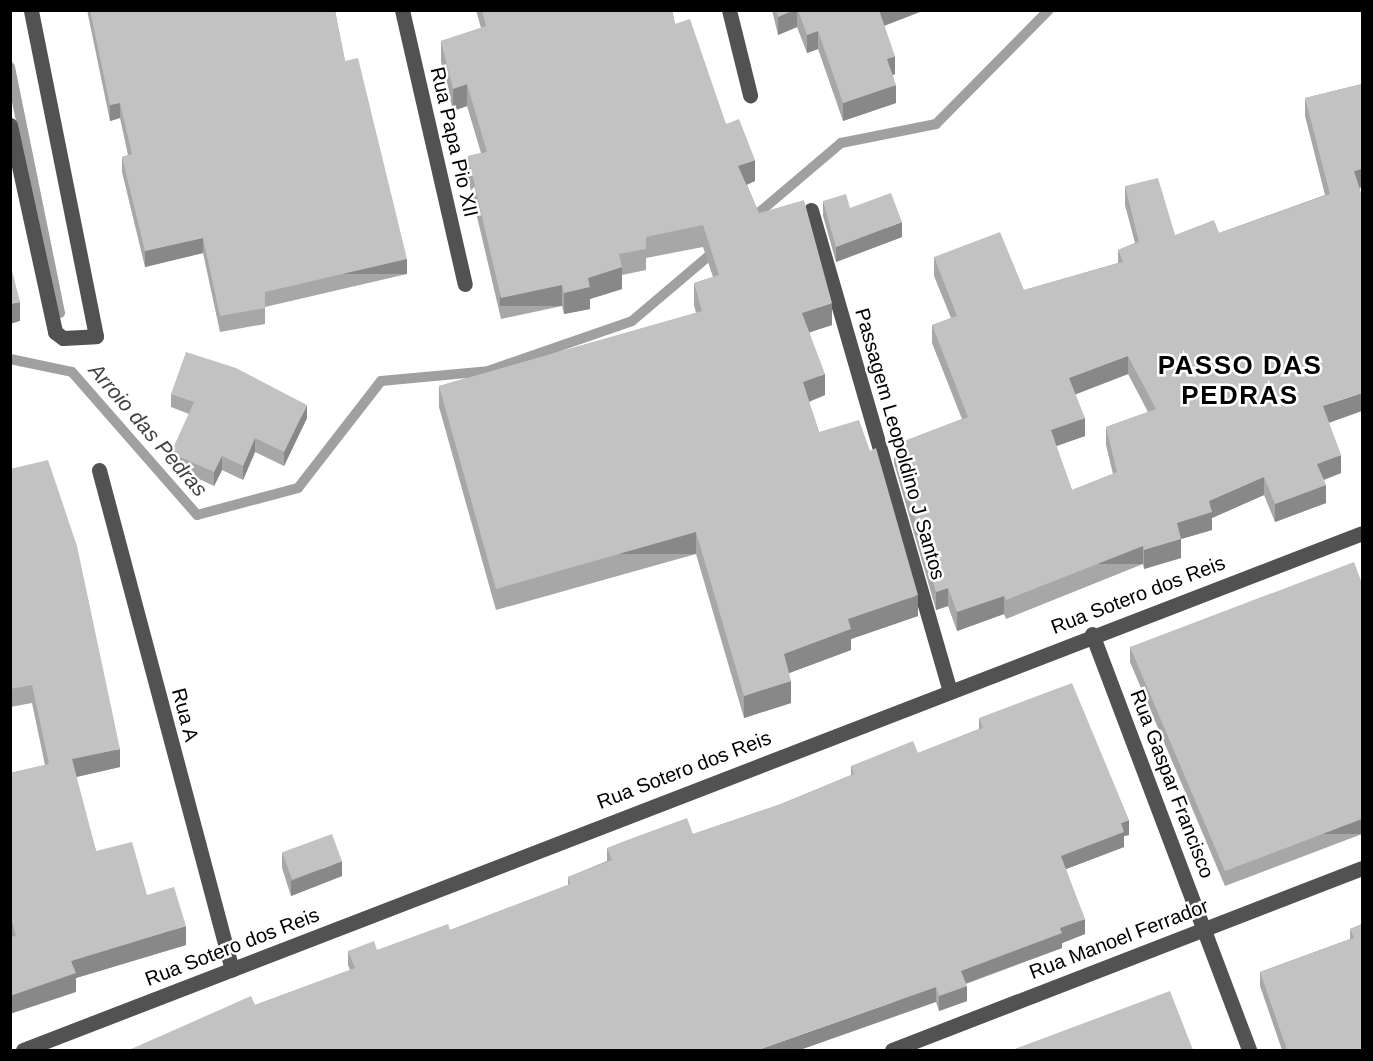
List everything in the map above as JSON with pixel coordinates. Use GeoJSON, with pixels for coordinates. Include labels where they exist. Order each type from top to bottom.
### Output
{"type":"FeatureCollection","features":[{"type":"Feature","properties":{"kind":"street"},"geometry":{"type":"LineString","coordinates":[[10,125],[55,332],[63,338],[96,336],[31,10]]}},
{"type":"Feature","properties":{"kind":"street","name":"Rua Papa Pio XII"},"geometry":{"type":"LineString","coordinates":[[402,10],[465,284]]}},
{"type":"Feature","properties":{"kind":"street"},"geometry":{"type":"LineString","coordinates":[[729,10],[750,95]]}},
{"type":"Feature","properties":{"kind":"street","name":"Passagem Leopoldino J Santos"},"geometry":{"type":"LineString","coordinates":[[811,210],[949,689]]}},
{"type":"Feature","properties":{"kind":"street","name":"Rua A"},"geometry":{"type":"LineString","coordinates":[[99,470],[231,969]]}},
{"type":"Feature","properties":{"kind":"street","name":"Rua Sotero dos Reis"},"geometry":{"type":"LineString","coordinates":[[23,1050],[61,1044],[231,969],[949,689],[1362,533]]}},
{"type":"Feature","properties":{"kind":"street","name":"Rua Gaspar Francisco"},"geometry":{"type":"LineString","coordinates":[[1092,634],[1205,927],[1249,1050]]}},
{"type":"Feature","properties":{"kind":"street","name":"Rua Manoel Ferrador"},"geometry":{"type":"LineString","coordinates":[[892,1050],[1362,868]]}},
{"type":"Feature","properties":{"kind":"building"},"geometry":{"type":"Polygon","coordinates":[[[90,10],[335,10],[345,61],[358,58],[407,259],[265,292],[265,308],[220,316],[203,238],[145,251],[122,157],[132,154],[120,103],[110,105],[90,10]]]}},
{"type":"Feature","properties":{"kind":"building"},"geometry":{"type":"Polygon","coordinates":[[[482,10],[672,10],[675,24],[690,19],[726,124],[739,119],[755,160],[738,166],[759,213],[804,200],[832,303],[802,313],[825,374],[803,382],[819,432],[859,420],[870,451],[876,448],[918,595],[848,619],[851,629],[784,654],[791,681],[744,696],[696,532],[496,589],[439,386],[702,311],[694,283],[719,275],[703,225],[646,237],[646,249],[619,254],[622,267],[588,278],[590,287],[564,293],[562,285],[501,298],[468,156],[487,152],[467,84],[453,89],[441,41],[486,26],[482,10]]]}},
{"type":"Feature","properties":{"kind":"building"},"geometry":{"type":"Polygon","coordinates":[[[776,10],[794,10],[778,17],[776,10]]]}},
{"type":"Feature","properties":{"kind":"building"},"geometry":{"type":"Polygon","coordinates":[[[798,10],[879,10],[895,56],[887,59],[896,85],[843,103],[818,31],[807,35],[798,10]]]}},
{"type":"Feature","properties":{"kind":"building"},"geometry":{"type":"Polygon","coordinates":[[[1362,84],[1362,169],[1354,171],[1362,196],[1362,393],[1323,406],[1341,455],[1317,464],[1326,485],[1275,504],[1264,477],[1209,501],[1212,512],[1177,523],[1181,539],[1144,550],[1143,546],[1006,600],[1004,596],[957,612],[948,588],[936,592],[894,445],[968,417],[932,325],[957,316],[934,257],[1000,232],[1024,290],[1123,262],[1118,250],[1139,242],[1125,186],[1158,178],[1175,235],[1214,220],[1219,233],[1330,194],[1305,98],[1362,84]],[[1128,356],[1069,378],[1085,418],[1051,430],[1072,490],[1117,472],[1106,427],[1156,409],[1128,356]]]}},
{"type":"Feature","properties":{"kind":"building"},"geometry":{"type":"Polygon","coordinates":[[[891,193],[902,222],[836,247],[823,201],[846,194],[850,208],[891,193]]]}},
{"type":"Feature","properties":{"kind":"building"},"geometry":{"type":"Polygon","coordinates":[[[10,263],[20,302],[10,304],[10,263]]]}},
{"type":"Feature","properties":{"kind":"building"},"geometry":{"type":"Polygon","coordinates":[[[186,352],[236,368],[307,405],[284,452],[255,438],[243,466],[222,456],[214,472],[171,453],[194,402],[171,394],[186,352]]]}},
{"type":"Feature","properties":{"kind":"building"},"geometry":{"type":"Polygon","coordinates":[[[48,460],[77,546],[120,749],[72,759],[96,851],[132,842],[147,895],[174,887],[186,926],[71,961],[76,973],[10,996],[10,937],[16,936],[10,915],[10,773],[49,764],[32,685],[10,689],[10,469],[48,460]]]}},
{"type":"Feature","properties":{"kind":"building"},"geometry":{"type":"Polygon","coordinates":[[[1354,562],[1362,581],[1362,819],[1225,871],[1130,647],[1354,562]]]}},
{"type":"Feature","properties":{"kind":"building"},"geometry":{"type":"Polygon","coordinates":[[[1072,683],[1129,820],[1121,823],[1124,832],[1061,856],[1085,919],[1060,928],[1062,933],[961,971],[967,986],[939,996],[936,987],[758,1050],[129,1050],[251,996],[255,1005],[355,968],[348,951],[374,941],[377,950],[448,924],[450,930],[570,884],[568,877],[612,860],[607,848],[622,842],[687,818],[693,834],[781,804],[854,774],[851,766],[913,741],[918,753],[983,728],[979,718],[1072,683]]]}},
{"type":"Feature","properties":{"kind":"building"},"geometry":{"type":"Polygon","coordinates":[[[332,834],[342,861],[292,879],[282,852],[332,834]]]}},
{"type":"Feature","properties":{"kind":"building"},"geometry":{"type":"Polygon","coordinates":[[[1362,924],[1362,1050],[1287,1050],[1260,972],[1354,938],[1350,929],[1362,924]]]}},
{"type":"Feature","properties":{"kind":"building"},"geometry":{"type":"Polygon","coordinates":[[[1170,991],[1193,1050],[1012,1050],[1170,991]]]}},
{"type":"Feature","properties":{"kind":"waterway","name":"Arroio das Pedras"},"geometry":{"type":"LineString","coordinates":[[749,221],[841,143],[936,124],[1049,10]]}},
{"type":"Feature","properties":{"kind":"waterway"},"geometry":{"type":"LineString","coordinates":[[10,67],[60,313]]}},
{"type":"Feature","properties":{"kind":"waterway","name":"Arroio das Pedras"},"geometry":{"type":"LineString","coordinates":[[10,359],[72,372],[197,515],[298,488],[381,381],[488,371],[632,321],[717,249]]}},
{"type":"Feature","properties":{"kind":"district","name":"PASSO DAS PEDRAS"},"geometry":{"type":"Point","coordinates":[1240,381]}}]}
